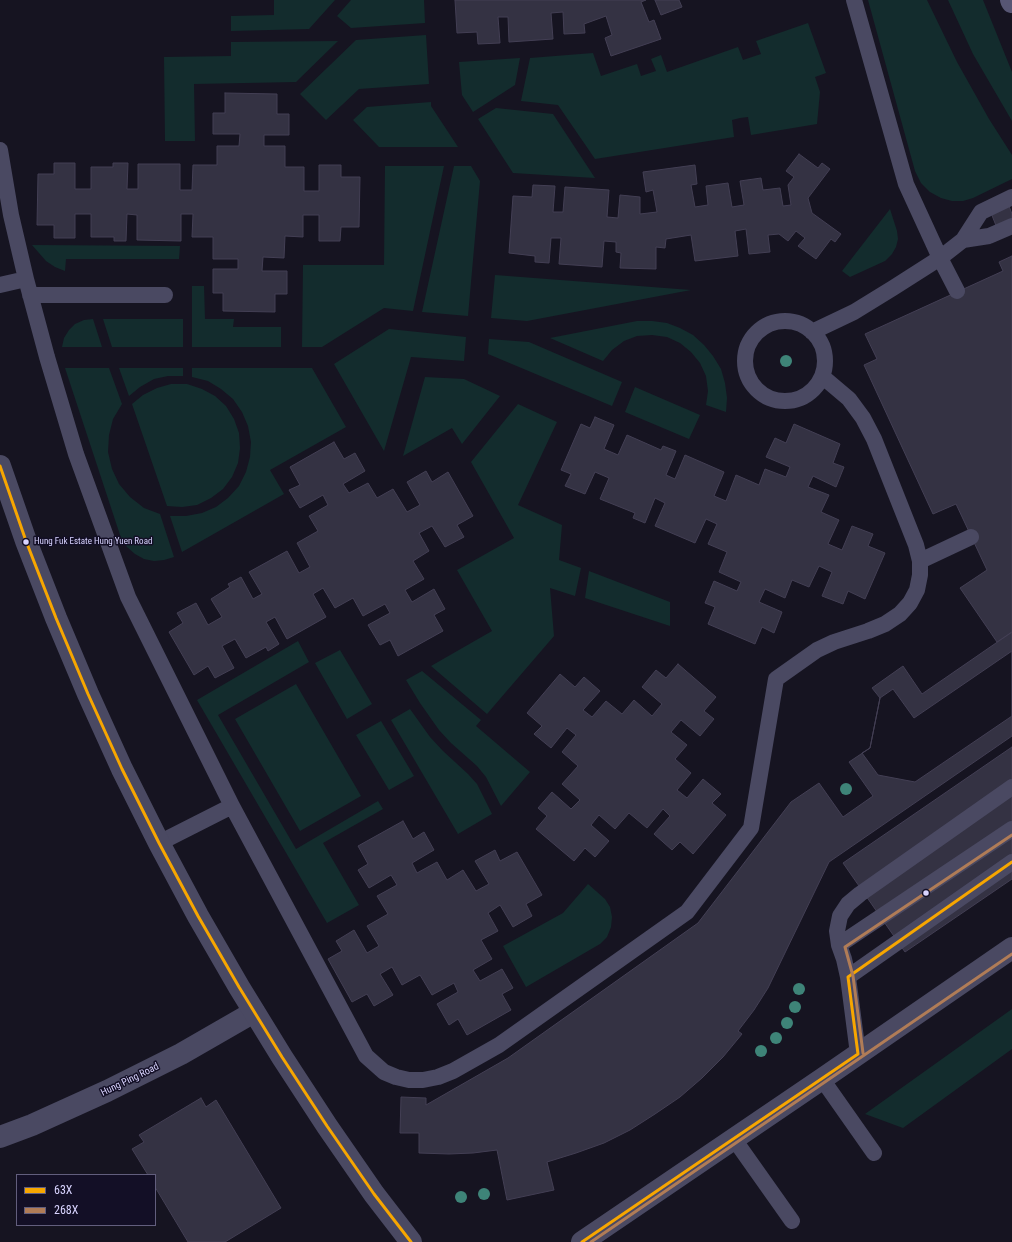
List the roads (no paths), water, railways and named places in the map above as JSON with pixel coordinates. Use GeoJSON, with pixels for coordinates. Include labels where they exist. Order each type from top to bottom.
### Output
{"type":"FeatureCollection","features":[{"type":"Feature","properties":{"kind":"street"},"geometry":{"type":"LineString","coordinates":[[0,466],[34,562],[79,673],[122,769],[159,843],[198,916],[282,1057],[374,1194],[411,1242]]}},
{"type":"Feature","properties":{"kind":"street"},"geometry":{"type":"LineString","coordinates":[[582,1242],[822,1080],[1012,948]]}},
{"type":"Feature","properties":{"kind":"street","name":"Hung Ping Road"},"geometry":{"type":"LineString","coordinates":[[0,1137],[32,1125],[108,1091],[182,1054],[254,1012]]}},
{"type":"Feature","properties":{"kind":"lane"},"geometry":{"type":"LineString","coordinates":[[854,0],[906,184],[957,292]]}},
{"type":"Feature","properties":{"kind":"lane"},"geometry":{"type":"LineString","coordinates":[[0,150],[11,216],[47,357],[76,454],[128,597],[232,806],[366,1056],[384,1072],[396,1077],[409,1080],[423,1080],[438,1077],[453,1071],[499,1045],[687,912],[751,828],[776,679],[817,650],[834,642],[885,624],[900,614],[910,603],[917,590],[920,575],[920,561],[916,545],[874,439],[863,418],[849,399],[823,377]]}},
{"type":"Feature","properties":{"kind":"lane"},"geometry":{"type":"LineString","coordinates":[[812,332],[854,312],[940,258],[963,240],[981,212],[1012,197]]}},
{"type":"Feature","properties":{"kind":"lane"},"geometry":{"type":"LineString","coordinates":[[963,240],[990,236],[1012,226]]}},
{"type":"Feature","properties":{"kind":"lane"},"geometry":{"type":"LineString","coordinates":[[0,285],[26,279]]}},
{"type":"Feature","properties":{"kind":"lane"},"geometry":{"type":"LineString","coordinates":[[30,295],[165,295]]}},
{"type":"Feature","properties":{"kind":"lane"},"geometry":{"type":"LineString","coordinates":[[788,321],[801,324],[812,332],[820,341],[825,352],[826,364],[823,377],[816,388],[805,396],[792,401],[779,401],[766,397],[756,388],[748,377],[745,364],[746,351],[753,338],[762,328],[774,323],[788,321]]}},
{"type":"Feature","properties":{"kind":"lane"},"geometry":{"type":"LineString","coordinates":[[920,561],[971,537]]}},
{"type":"Feature","properties":{"kind":"lane"},"geometry":{"type":"LineString","coordinates":[[858,1054],[848,977],[839,945],[837,931],[840,916],[848,904],[860,894],[1012,787]]}},
{"type":"Feature","properties":{"kind":"lane"},"geometry":{"type":"LineString","coordinates":[[159,843],[232,806]]}},
{"type":"Feature","properties":{"kind":"lane"},"geometry":{"type":"LineString","coordinates":[[839,945],[1012,829]]}},
{"type":"Feature","properties":{"kind":"lane"},"geometry":{"type":"LineString","coordinates":[[848,977],[1012,862]]}},
{"type":"Feature","properties":{"kind":"lane"},"geometry":{"type":"LineString","coordinates":[[822,1080],[874,1154]]}},
{"type":"Feature","properties":{"kind":"lane"},"geometry":{"type":"LineString","coordinates":[[734,1139],[792,1221]]}},
{"type":"Feature","properties":{"kind":"place","name":"Hung Fuk Estate Hung Yuen Road"},"geometry":{"type":"Point","coordinates":[26,542]}}]}
